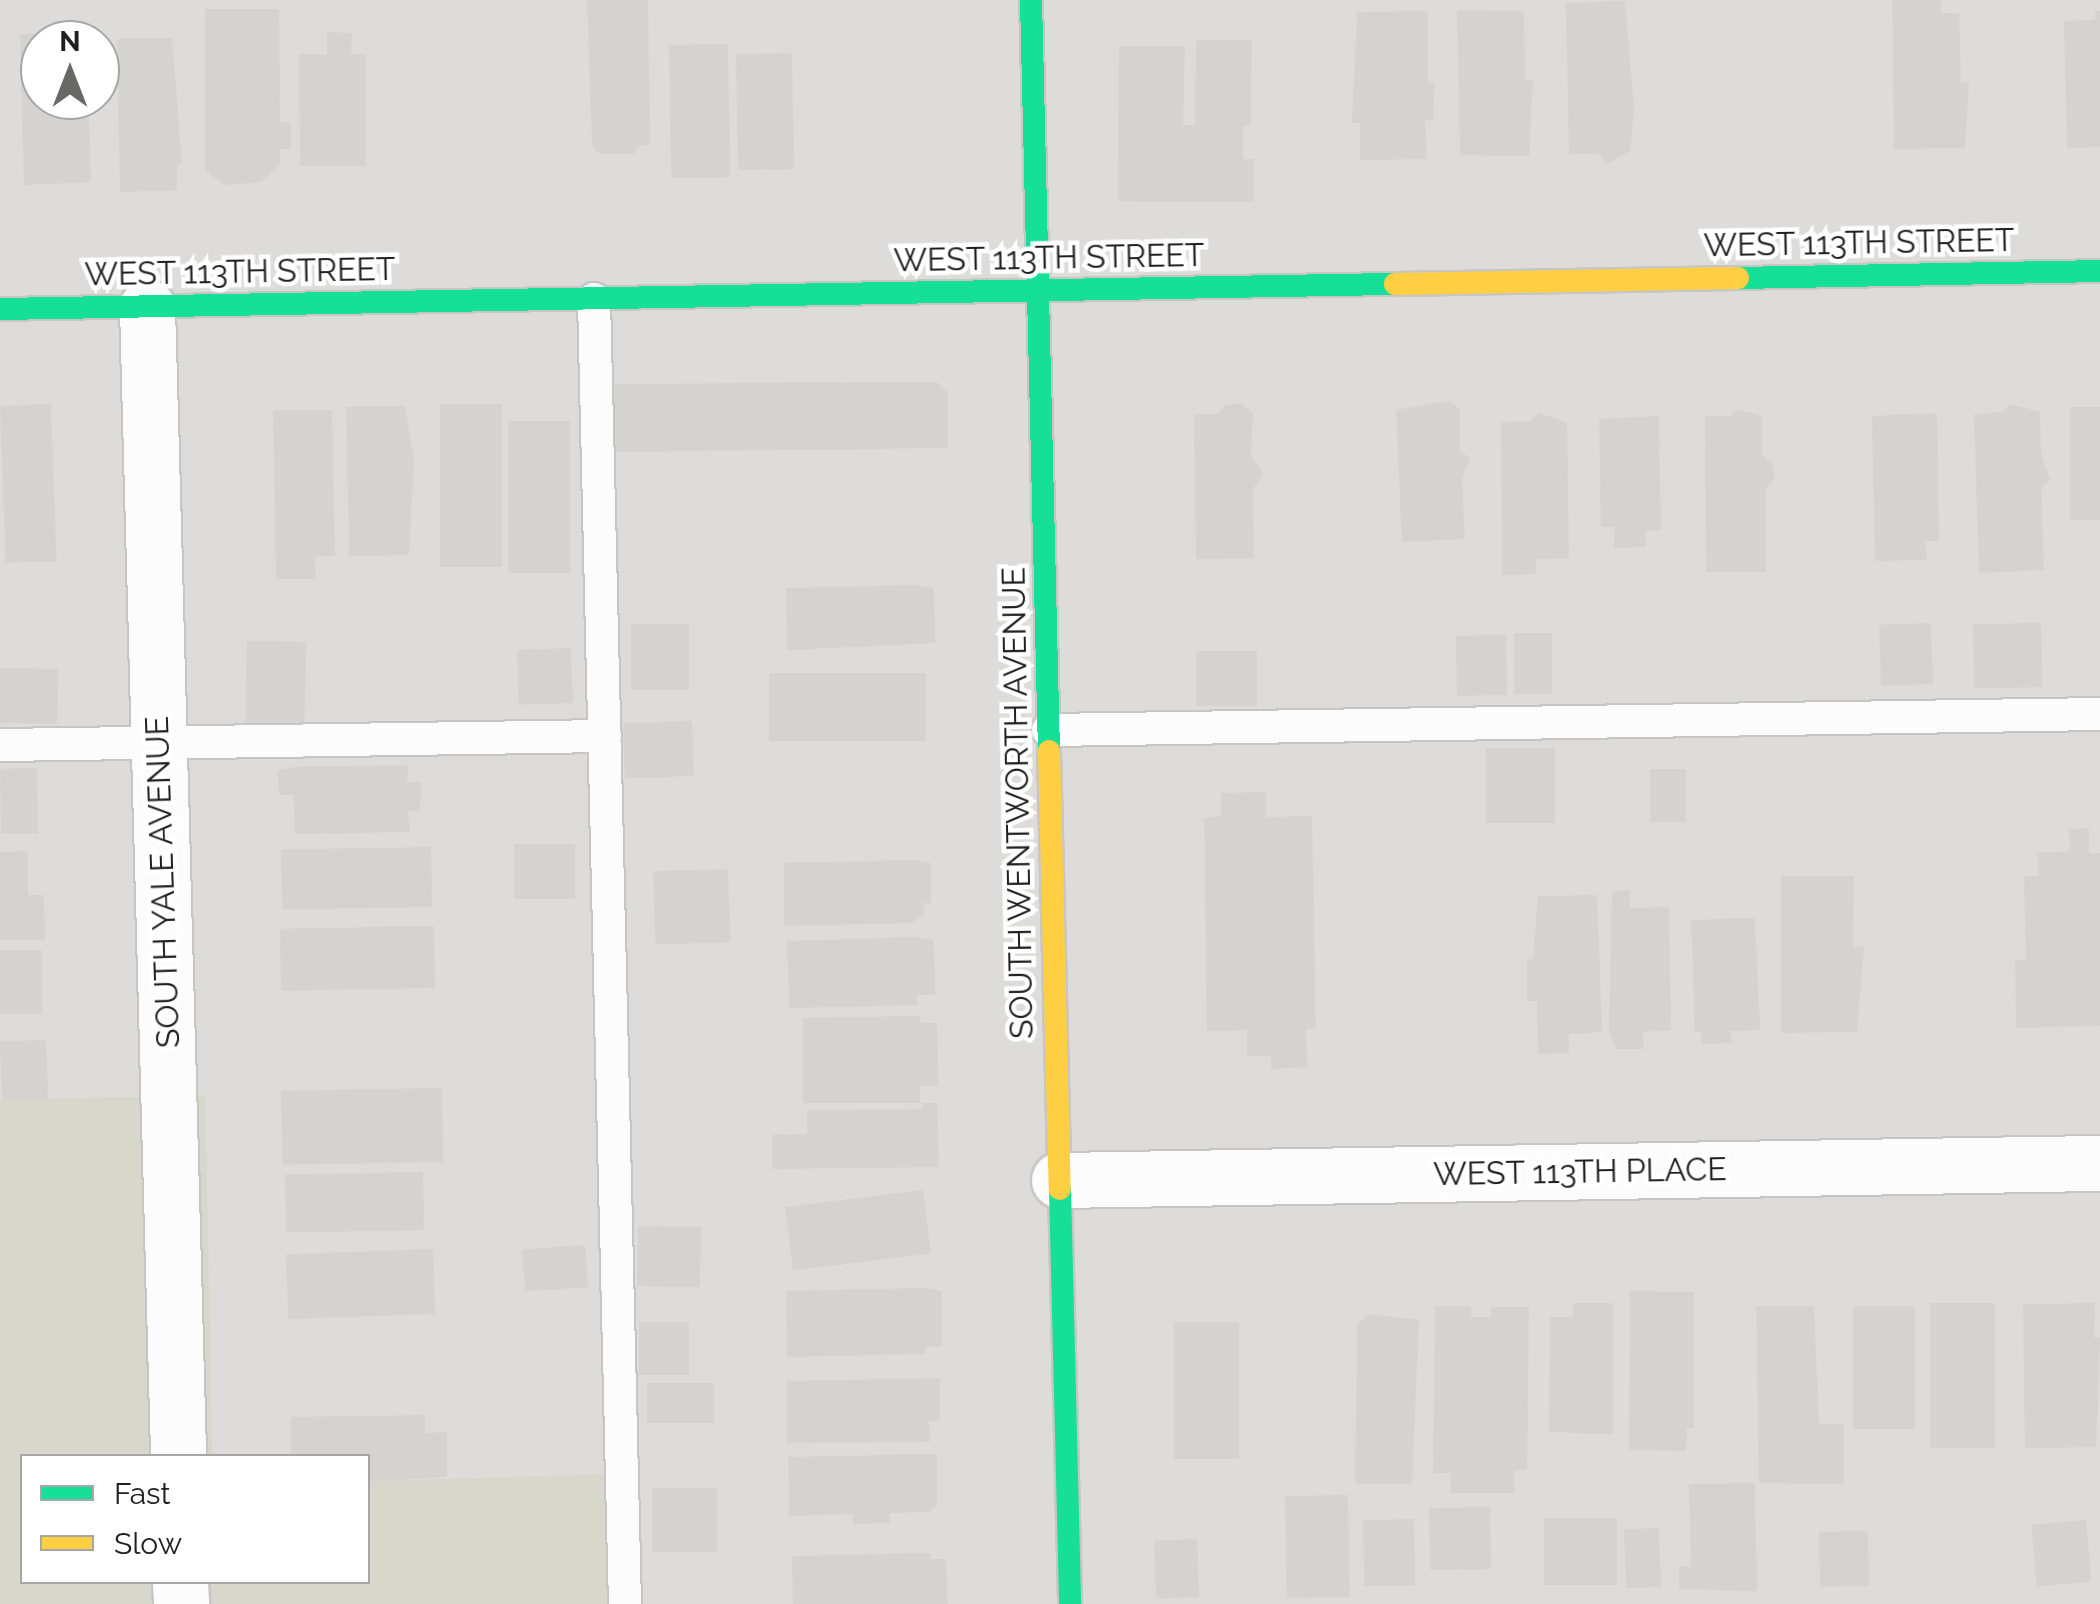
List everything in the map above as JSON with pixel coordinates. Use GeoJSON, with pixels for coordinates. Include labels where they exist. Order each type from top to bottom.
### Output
{"type":"FeatureCollection","features":[{"type":"Feature","properties":{"kind":"street","name":"SOUTH WENTWORTH AVENUE"},"geometry":{"type":"LineString","coordinates":[[1032,0],[1070,1604]]}},
{"type":"Feature","properties":{"kind":"street","name":"WEST 113TH STREET"},"geometry":{"type":"LineString","coordinates":[[0,309],[2100,271]]}},
{"type":"Feature","properties":{"kind":"street","name":"SOUTH YALE AVENUE"},"geometry":{"type":"LineString","coordinates":[[147,307],[178,1454]]}},
{"type":"Feature","properties":{"kind":"street","name":"WEST 113TH PLACE"},"geometry":{"type":"LineString","coordinates":[[1060,1180],[2100,1163]]}},
{"type":"Feature","properties":{"kind":"lane"},"geometry":{"type":"LineString","coordinates":[[594,299],[625,1604]]}},
{"type":"Feature","properties":{"kind":"lane"},"geometry":{"type":"LineString","coordinates":[[1048,730],[2100,714]]}},
{"type":"Feature","properties":{"kind":"lane"},"geometry":{"type":"LineString","coordinates":[[0,745],[605,736]]}},
{"type":"Feature","properties":{"kind":"shaded area"},"geometry":{"type":"Polygon","coordinates":[[[0,0],[2100,0],[2100,1604],[625,1604],[621,1473],[370,1481],[370,1454],[213,1454],[204,1095],[0,1099],[0,0]]]}},
{"type":"Feature","properties":{"kind":"shaded area"},"geometry":{"type":"Polygon","coordinates":[[[205,1095],[213,1454],[20,1454],[20,1584],[370,1584],[370,1481],[622,1473],[625,1604],[0,1604],[0,1099],[205,1095]]]}},
{"type":"Feature","properties":{"kind":"building"},"geometry":{"type":"Polygon","coordinates":[[[587,0],[648,0],[650,144],[637,146],[634,154],[600,154],[592,146],[587,0]]]}},
{"type":"Feature","properties":{"kind":"building"},"geometry":{"type":"Polygon","coordinates":[[[1892,0],[1941,0],[1941,13],[1959,13],[1961,83],[1969,82],[1965,148],[1894,149],[1892,0]]]}},
{"type":"Feature","properties":{"kind":"building"},"geometry":{"type":"Polygon","coordinates":[[[1625,1],[1634,110],[1630,151],[1607,164],[1599,154],[1569,154],[1566,3],[1625,1]]]}},
{"type":"Feature","properties":{"kind":"building"},"geometry":{"type":"Polygon","coordinates":[[[205,9],[279,9],[280,122],[291,122],[291,149],[280,149],[280,165],[261,182],[224,185],[205,170],[205,9]]]}},
{"type":"Feature","properties":{"kind":"building"},"geometry":{"type":"Polygon","coordinates":[[[1457,10],[1524,11],[1525,80],[1533,80],[1529,156],[1460,155],[1457,10]]]}},
{"type":"Feature","properties":{"kind":"building"},"geometry":{"type":"Polygon","coordinates":[[[1428,11],[1428,83],[1434,83],[1433,121],[1425,120],[1427,159],[1360,160],[1360,123],[1352,123],[1357,12],[1428,11]]]}},
{"type":"Feature","properties":{"kind":"building"},"geometry":{"type":"Polygon","coordinates":[[[2095,11],[2100,11],[2100,147],[2067,148],[2064,21],[2095,20],[2095,11]]]}},
{"type":"Feature","properties":{"kind":"building"},"geometry":{"type":"Polygon","coordinates":[[[327,32],[352,33],[351,54],[366,54],[366,166],[300,166],[299,54],[327,55],[327,32]]]}},
{"type":"Feature","properties":{"kind":"building"},"geometry":{"type":"Polygon","coordinates":[[[172,38],[182,164],[177,164],[177,190],[120,192],[120,39],[172,38]]]}},
{"type":"Feature","properties":{"kind":"building"},"geometry":{"type":"Polygon","coordinates":[[[1196,40],[1252,40],[1251,126],[1243,126],[1243,159],[1254,159],[1254,202],[1118,201],[1119,46],[1185,46],[1183,125],[1195,125],[1196,40]]]}},
{"type":"Feature","properties":{"kind":"building"},"geometry":{"type":"Polygon","coordinates":[[[728,44],[730,177],[671,178],[669,45],[728,44]]]}},
{"type":"Feature","properties":{"kind":"building"},"geometry":{"type":"Polygon","coordinates":[[[792,53],[794,169],[738,170],[736,54],[792,53]]]}},
{"type":"Feature","properties":{"kind":"building"},"geometry":{"type":"Polygon","coordinates":[[[22,120],[89,120],[91,182],[24,185],[22,120]]]}},
{"type":"Feature","properties":{"kind":"building"},"geometry":{"type":"Polygon","coordinates":[[[937,382],[948,393],[948,448],[614,452],[614,384],[937,382]]]}},
{"type":"Feature","properties":{"kind":"building"},"geometry":{"type":"Polygon","coordinates":[[[1450,401],[1460,409],[1460,451],[1470,458],[1462,480],[1465,539],[1402,542],[1396,410],[1450,401]]]}},
{"type":"Feature","properties":{"kind":"building"},"geometry":{"type":"Polygon","coordinates":[[[1241,403],[1253,412],[1251,455],[1263,474],[1253,489],[1254,558],[1196,559],[1194,414],[1218,414],[1225,405],[1241,403]]]}},
{"type":"Feature","properties":{"kind":"building"},"geometry":{"type":"Polygon","coordinates":[[[51,404],[56,561],[6,563],[0,406],[51,404]]]}},
{"type":"Feature","properties":{"kind":"building"},"geometry":{"type":"Polygon","coordinates":[[[440,404],[502,404],[502,567],[440,567],[440,404]]]}},
{"type":"Feature","properties":{"kind":"building"},"geometry":{"type":"Polygon","coordinates":[[[2011,404],[2040,412],[2041,453],[2050,480],[2041,488],[2044,570],[1979,573],[1974,414],[2003,412],[2011,404]]]}},
{"type":"Feature","properties":{"kind":"building"},"geometry":{"type":"Polygon","coordinates":[[[405,406],[414,461],[409,555],[349,556],[346,407],[405,406]]]}},
{"type":"Feature","properties":{"kind":"building"},"geometry":{"type":"Polygon","coordinates":[[[2070,407],[2100,407],[2100,520],[2070,520],[2070,407]]]}},
{"type":"Feature","properties":{"kind":"building"},"geometry":{"type":"Polygon","coordinates":[[[1737,409],[1762,416],[1762,455],[1772,463],[1775,479],[1766,488],[1766,572],[1706,572],[1705,416],[1730,416],[1737,409]]]}},
{"type":"Feature","properties":{"kind":"building"},"geometry":{"type":"Polygon","coordinates":[[[273,410],[332,410],[335,556],[315,557],[316,579],[276,579],[273,410]]]}},
{"type":"Feature","properties":{"kind":"building"},"geometry":{"type":"Polygon","coordinates":[[[1539,413],[1567,422],[1569,558],[1536,559],[1536,574],[1502,575],[1501,422],[1531,421],[1539,413]]]}},
{"type":"Feature","properties":{"kind":"building"},"geometry":{"type":"Polygon","coordinates":[[[1937,413],[1939,541],[1925,541],[1927,560],[1875,561],[1872,416],[1937,413]]]}},
{"type":"Feature","properties":{"kind":"building"},"geometry":{"type":"Polygon","coordinates":[[[1659,416],[1661,530],[1646,531],[1646,547],[1614,548],[1615,527],[1601,527],[1599,419],[1659,416]]]}},
{"type":"Feature","properties":{"kind":"building"},"geometry":{"type":"Polygon","coordinates":[[[508,421],[570,421],[570,573],[508,573],[508,421]]]}},
{"type":"Feature","properties":{"kind":"building"},"geometry":{"type":"Polygon","coordinates":[[[786,588],[934,588],[935,643],[787,650],[786,588]]]}},
{"type":"Feature","properties":{"kind":"building"},"geometry":{"type":"Polygon","coordinates":[[[1931,623],[1933,684],[1881,686],[1879,625],[1931,623]]]}},
{"type":"Feature","properties":{"kind":"building"},"geometry":{"type":"Polygon","coordinates":[[[2041,623],[2042,687],[1974,688],[1973,624],[2041,623]]]}},
{"type":"Feature","properties":{"kind":"building"},"geometry":{"type":"Polygon","coordinates":[[[631,624],[689,624],[689,690],[631,690],[631,624]]]}},
{"type":"Feature","properties":{"kind":"building"},"geometry":{"type":"Polygon","coordinates":[[[1514,633],[1552,633],[1552,694],[1514,694],[1514,633]]]}},
{"type":"Feature","properties":{"kind":"building"},"geometry":{"type":"Polygon","coordinates":[[[1506,635],[1507,695],[1457,696],[1456,636],[1506,635]]]}},
{"type":"Feature","properties":{"kind":"building"},"geometry":{"type":"Polygon","coordinates":[[[247,641],[306,642],[305,725],[246,724],[247,641]]]}},
{"type":"Feature","properties":{"kind":"building"},"geometry":{"type":"Polygon","coordinates":[[[571,648],[573,703],[519,705],[517,650],[571,648]]]}},
{"type":"Feature","properties":{"kind":"building"},"geometry":{"type":"Polygon","coordinates":[[[1196,651],[1257,651],[1257,706],[1196,706],[1196,651]]]}},
{"type":"Feature","properties":{"kind":"building"},"geometry":{"type":"Polygon","coordinates":[[[0,668],[58,669],[57,724],[0,723],[0,668]]]}},
{"type":"Feature","properties":{"kind":"building"},"geometry":{"type":"Polygon","coordinates":[[[769,673],[926,673],[926,741],[769,741],[769,673]]]}},
{"type":"Feature","properties":{"kind":"building"},"geometry":{"type":"Polygon","coordinates":[[[692,721],[694,776],[625,778],[623,723],[692,721]]]}},
{"type":"Feature","properties":{"kind":"building"},"geometry":{"type":"Polygon","coordinates":[[[1486,748],[1555,748],[1555,823],[1486,823],[1486,748]]]}},
{"type":"Feature","properties":{"kind":"building"},"geometry":{"type":"Polygon","coordinates":[[[408,765],[407,782],[421,782],[420,811],[408,811],[410,832],[295,834],[294,795],[279,795],[278,771],[294,767],[408,765]]]}},
{"type":"Feature","properties":{"kind":"building"},"geometry":{"type":"Polygon","coordinates":[[[37,768],[38,833],[1,834],[0,769],[37,768]]]}},
{"type":"Feature","properties":{"kind":"building"},"geometry":{"type":"Polygon","coordinates":[[[1650,769],[1686,769],[1686,822],[1650,822],[1650,769]]]}},
{"type":"Feature","properties":{"kind":"building"},"geometry":{"type":"Polygon","coordinates":[[[1266,792],[1266,817],[1312,816],[1316,1029],[1306,1029],[1307,1067],[1271,1069],[1271,1056],[1247,1056],[1247,1030],[1207,1031],[1204,818],[1221,816],[1221,793],[1266,792]]]}},
{"type":"Feature","properties":{"kind":"building"},"geometry":{"type":"Polygon","coordinates":[[[2089,828],[2089,853],[2100,853],[2100,1026],[2016,1028],[2015,960],[2026,959],[2024,876],[2039,876],[2037,853],[2070,851],[2069,829],[2089,828]]]}},
{"type":"Feature","properties":{"kind":"building"},"geometry":{"type":"Polygon","coordinates":[[[514,844],[575,844],[575,899],[514,899],[514,844]]]}},
{"type":"Feature","properties":{"kind":"building"},"geometry":{"type":"Polygon","coordinates":[[[431,847],[432,907],[282,910],[281,850],[431,847]]]}},
{"type":"Feature","properties":{"kind":"building"},"geometry":{"type":"Polygon","coordinates":[[[28,851],[28,895],[44,895],[45,940],[0,940],[0,852],[28,851]]]}},
{"type":"Feature","properties":{"kind":"building"},"geometry":{"type":"Polygon","coordinates":[[[784,863],[931,863],[931,903],[923,903],[925,914],[912,923],[784,926],[784,863]]]}},
{"type":"Feature","properties":{"kind":"building"},"geometry":{"type":"Polygon","coordinates":[[[728,869],[731,942],[656,945],[653,872],[728,869]]]}},
{"type":"Feature","properties":{"kind":"building"},"geometry":{"type":"Polygon","coordinates":[[[1781,876],[1854,876],[1853,947],[1864,946],[1857,1032],[1781,1033],[1781,876]]]}},
{"type":"Feature","properties":{"kind":"building"},"geometry":{"type":"Polygon","coordinates":[[[1630,890],[1630,908],[1669,907],[1671,1030],[1643,1032],[1644,1049],[1616,1049],[1609,1031],[1612,891],[1630,890]]]}},
{"type":"Feature","properties":{"kind":"building"},"geometry":{"type":"Polygon","coordinates":[[[1597,895],[1602,1032],[1569,1034],[1569,1053],[1538,1054],[1537,1001],[1527,1001],[1527,959],[1533,959],[1538,896],[1597,895]]]}},
{"type":"Feature","properties":{"kind":"building"},"geometry":{"type":"Polygon","coordinates":[[[1755,918],[1760,1030],[1730,1031],[1732,1043],[1702,1044],[1701,1031],[1695,1032],[1691,920],[1755,918]]]}},
{"type":"Feature","properties":{"kind":"building"},"geometry":{"type":"Polygon","coordinates":[[[434,926],[435,988],[281,991],[280,929],[434,926]]]}},
{"type":"Feature","properties":{"kind":"building"},"geometry":{"type":"Polygon","coordinates":[[[914,937],[934,940],[935,995],[917,995],[917,1005],[789,1008],[787,941],[914,937]]]}},
{"type":"Feature","properties":{"kind":"building"},"geometry":{"type":"Polygon","coordinates":[[[0,950],[42,950],[42,1014],[0,1014],[0,950]]]}},
{"type":"Feature","properties":{"kind":"building"},"geometry":{"type":"Polygon","coordinates":[[[920,1016],[921,1023],[937,1023],[938,1086],[920,1086],[920,1103],[803,1103],[803,1018],[920,1016]]]}},
{"type":"Feature","properties":{"kind":"building"},"geometry":{"type":"Polygon","coordinates":[[[46,1040],[48,1099],[2,1101],[0,1042],[46,1040]]]}},
{"type":"Feature","properties":{"kind":"building"},"geometry":{"type":"Polygon","coordinates":[[[442,1088],[443,1162],[282,1165],[281,1091],[442,1088]]]}},
{"type":"Feature","properties":{"kind":"building"},"geometry":{"type":"Polygon","coordinates":[[[922,1103],[937,1103],[939,1167],[772,1169],[772,1135],[807,1134],[807,1110],[922,1109],[922,1103]]]}},
{"type":"Feature","properties":{"kind":"building"},"geometry":{"type":"Polygon","coordinates":[[[423,1172],[424,1230],[286,1232],[285,1174],[423,1172]]]}},
{"type":"Feature","properties":{"kind":"building"},"geometry":{"type":"Polygon","coordinates":[[[923,1190],[931,1254],[793,1270],[785,1207],[923,1190]]]}},
{"type":"Feature","properties":{"kind":"building"},"geometry":{"type":"Polygon","coordinates":[[[638,1226],[701,1227],[700,1287],[637,1286],[638,1226]]]}},
{"type":"Feature","properties":{"kind":"building"},"geometry":{"type":"Polygon","coordinates":[[[585,1245],[588,1287],[525,1291],[522,1249],[585,1245]]]}},
{"type":"Feature","properties":{"kind":"building"},"geometry":{"type":"Polygon","coordinates":[[[433,1249],[435,1314],[288,1319],[286,1254],[433,1249]]]}},
{"type":"Feature","properties":{"kind":"building"},"geometry":{"type":"Polygon","coordinates":[[[786,1291],[942,1291],[942,1346],[925,1347],[926,1354],[787,1357],[786,1291]]]}},
{"type":"Feature","properties":{"kind":"building"},"geometry":{"type":"Polygon","coordinates":[[[1630,1291],[1694,1292],[1694,1428],[1687,1428],[1686,1451],[1629,1450],[1630,1291]]]}},
{"type":"Feature","properties":{"kind":"building"},"geometry":{"type":"Polygon","coordinates":[[[1573,1303],[1613,1303],[1613,1434],[1549,1432],[1550,1317],[1573,1317],[1573,1303]]]}},
{"type":"Feature","properties":{"kind":"building"},"geometry":{"type":"Polygon","coordinates":[[[1930,1303],[1995,1303],[1995,1448],[1930,1448],[1930,1303]]]}},
{"type":"Feature","properties":{"kind":"building"},"geometry":{"type":"Polygon","coordinates":[[[2095,1303],[2094,1338],[2100,1338],[2096,1447],[2025,1448],[2023,1304],[2095,1303]]]}},
{"type":"Feature","properties":{"kind":"building"},"geometry":{"type":"Polygon","coordinates":[[[1435,1306],[1471,1306],[1471,1317],[1491,1317],[1491,1307],[1529,1307],[1527,1470],[1514,1470],[1514,1493],[1450,1493],[1451,1473],[1433,1473],[1435,1306]]]}},
{"type":"Feature","properties":{"kind":"building"},"geometry":{"type":"Polygon","coordinates":[[[1756,1306],[1814,1306],[1819,1424],[1844,1424],[1844,1484],[1759,1483],[1756,1306]]]}},
{"type":"Feature","properties":{"kind":"building"},"geometry":{"type":"Polygon","coordinates":[[[1853,1306],[1915,1306],[1915,1429],[1853,1429],[1853,1306]]]}},
{"type":"Feature","properties":{"kind":"building"},"geometry":{"type":"Polygon","coordinates":[[[1368,1314],[1419,1320],[1412,1484],[1355,1484],[1357,1325],[1368,1314]]]}},
{"type":"Feature","properties":{"kind":"building"},"geometry":{"type":"Polygon","coordinates":[[[639,1322],[689,1322],[689,1375],[639,1375],[639,1322]]]}},
{"type":"Feature","properties":{"kind":"building"},"geometry":{"type":"Polygon","coordinates":[[[1174,1322],[1239,1322],[1239,1459],[1174,1459],[1174,1322]]]}},
{"type":"Feature","properties":{"kind":"building"},"geometry":{"type":"Polygon","coordinates":[[[940,1378],[940,1421],[929,1421],[930,1442],[787,1443],[787,1381],[940,1378]]]}},
{"type":"Feature","properties":{"kind":"building"},"geometry":{"type":"Polygon","coordinates":[[[647,1383],[714,1383],[714,1423],[647,1423],[647,1383]]]}},
{"type":"Feature","properties":{"kind":"building"},"geometry":{"type":"Polygon","coordinates":[[[425,1415],[425,1433],[447,1432],[447,1477],[370,1482],[370,1454],[291,1454],[291,1417],[425,1415]]]}},
{"type":"Feature","properties":{"kind":"building"},"geometry":{"type":"Polygon","coordinates":[[[937,1454],[937,1506],[929,1512],[890,1513],[890,1523],[853,1524],[853,1514],[789,1516],[788,1457],[937,1454]]]}},
{"type":"Feature","properties":{"kind":"building"},"geometry":{"type":"Polygon","coordinates":[[[1755,1483],[1757,1591],[1679,1589],[1679,1566],[1691,1567],[1689,1484],[1755,1483]]]}},
{"type":"Feature","properties":{"kind":"building"},"geometry":{"type":"Polygon","coordinates":[[[652,1488],[717,1488],[717,1552],[652,1552],[652,1488]]]}},
{"type":"Feature","properties":{"kind":"building"},"geometry":{"type":"Polygon","coordinates":[[[1348,1495],[1350,1597],[1287,1598],[1285,1496],[1348,1495]]]}},
{"type":"Feature","properties":{"kind":"building"},"geometry":{"type":"Polygon","coordinates":[[[1490,1507],[1491,1569],[1430,1570],[1429,1508],[1490,1507]]]}},
{"type":"Feature","properties":{"kind":"building"},"geometry":{"type":"Polygon","coordinates":[[[1544,1518],[1617,1518],[1617,1585],[1544,1585],[1544,1518]]]}},
{"type":"Feature","properties":{"kind":"building"},"geometry":{"type":"Polygon","coordinates":[[[1414,1519],[1415,1585],[1364,1586],[1363,1520],[1414,1519]]]}},
{"type":"Feature","properties":{"kind":"building"},"geometry":{"type":"Polygon","coordinates":[[[2086,1520],[2091,1582],[2037,1587],[2031,1525],[2086,1520]]]}},
{"type":"Feature","properties":{"kind":"building"},"geometry":{"type":"Polygon","coordinates":[[[1659,1528],[1661,1587],[1626,1588],[1624,1529],[1659,1528]]]}},
{"type":"Feature","properties":{"kind":"building"},"geometry":{"type":"Polygon","coordinates":[[[1868,1531],[1869,1586],[1820,1587],[1819,1532],[1868,1531]]]}},
{"type":"Feature","properties":{"kind":"building"},"geometry":{"type":"Polygon","coordinates":[[[1197,1539],[1199,1597],[1156,1598],[1154,1541],[1197,1539]]]}},
{"type":"Feature","properties":{"kind":"building"},"geometry":{"type":"Polygon","coordinates":[[[930,1553],[930,1559],[946,1559],[948,1604],[793,1604],[792,1556],[930,1553]]]}},
{"type":"Feature","properties":{"kind":"traffic: fast"},"geometry":{"type":"LineString","coordinates":[[1031,0],[1049,751]]}},
{"type":"Feature","properties":{"kind":"traffic: fast"},"geometry":{"type":"LineString","coordinates":[[1738,278],[2100,271]]}},
{"type":"Feature","properties":{"kind":"traffic: fast"},"geometry":{"type":"LineString","coordinates":[[0,309],[1395,284]]}},
{"type":"Feature","properties":{"kind":"traffic: fast"},"geometry":{"type":"LineString","coordinates":[[1060,1189],[1070,1604]]}},
{"type":"Feature","properties":{"kind":"traffic: slow"},"geometry":{"type":"LineString","coordinates":[[1395,284],[1738,278]]}},
{"type":"Feature","properties":{"kind":"traffic: slow"},"geometry":{"type":"LineString","coordinates":[[1049,751],[1060,1189]]}}]}
